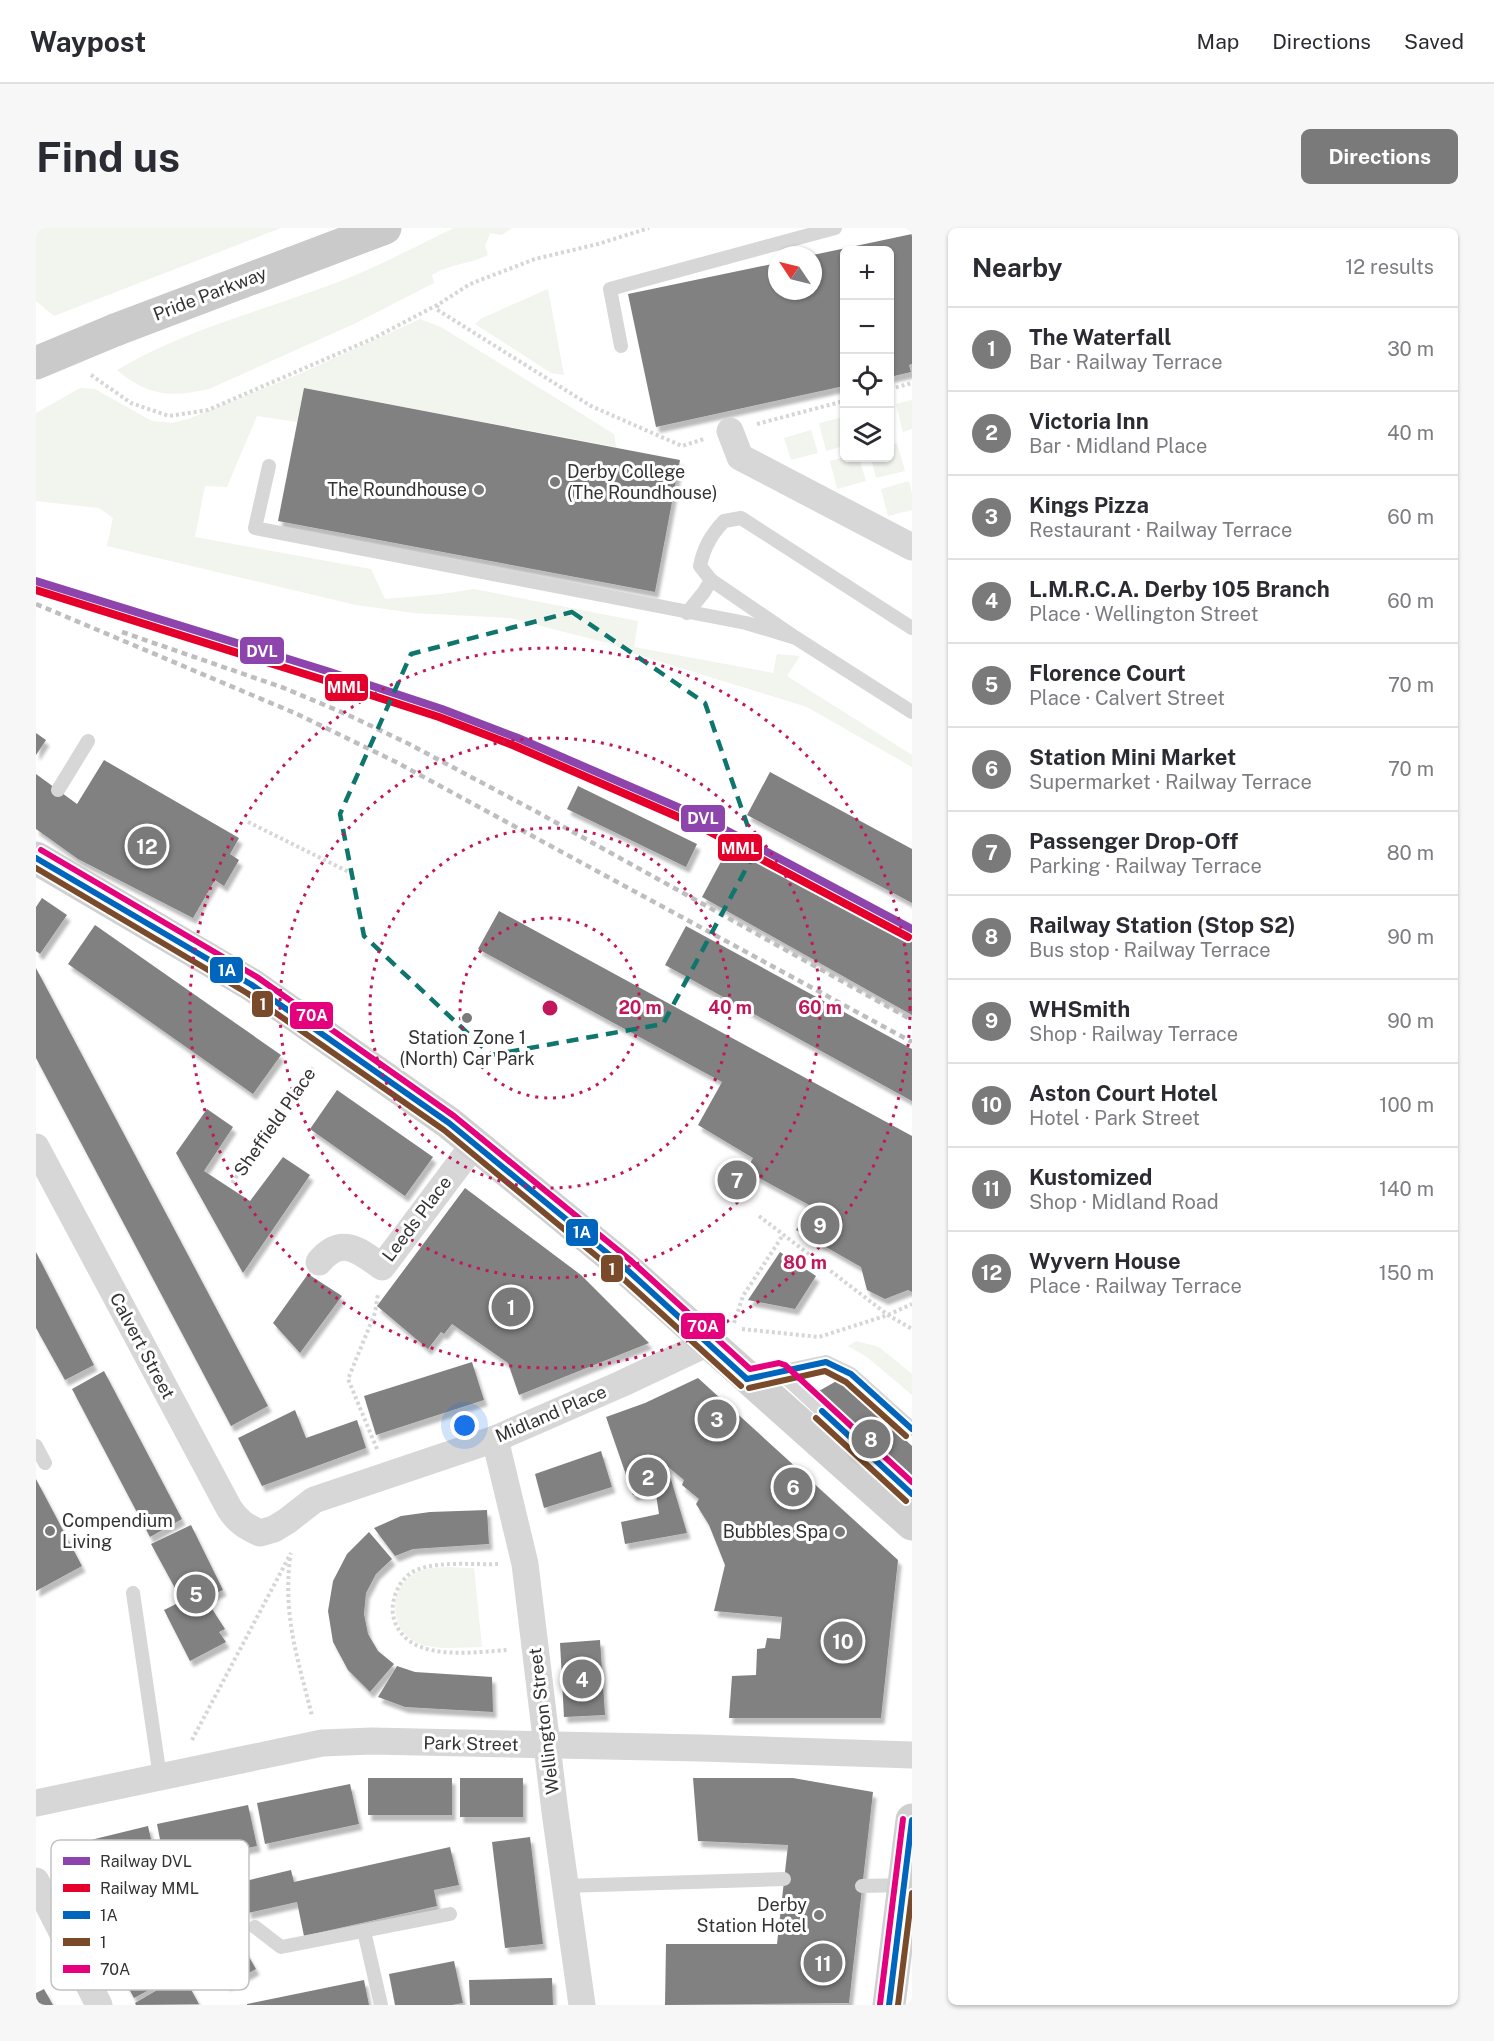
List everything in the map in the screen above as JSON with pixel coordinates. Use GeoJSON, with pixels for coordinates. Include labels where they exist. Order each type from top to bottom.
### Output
{"type":"FeatureCollection","features":[{"type":"Feature","properties":{"kind":"main road","name":"Pride Parkway"},"geometry":{"type":"LineString","coordinates":[[36,363],[115,330],[385,228]]}},
{"type":"Feature","properties":{"kind":"main road"},"geometry":{"type":"LineString","coordinates":[[36,858],[252,985],[474,1143],[623,1266],[720,1336],[747,1379],[912,1524]]}},
{"type":"Feature","properties":{"kind":"main road"},"geometry":{"type":"LineString","coordinates":[[889,2005],[906,1893],[912,1820]]}},
{"type":"Feature","properties":{"kind":"street"},"geometry":{"type":"LineString","coordinates":[[730,431],[741,457],[912,547]]}},
{"type":"Feature","properties":{"kind":"street","name":"Leeds Place"},"geometry":{"type":"LineString","coordinates":[[319,1262],[327,1252],[340,1247],[352,1247],[382,1267],[474,1143]]}},
{"type":"Feature","properties":{"kind":"street","name":"Calvert Street"},"geometry":{"type":"LineString","coordinates":[[36,1147],[234,1517],[244,1526],[260,1533]]}},
{"type":"Feature","properties":{"kind":"street","name":"Midland Place"},"geometry":{"type":"LineString","coordinates":[[260,1533],[274,1529],[314,1500],[495,1439],[621,1384],[720,1336]]}},
{"type":"Feature","properties":{"kind":"street","name":"Wellington Street"},"geometry":{"type":"LineString","coordinates":[[495,1439],[525,1564],[582,2005]]}},
{"type":"Feature","properties":{"kind":"street","name":"Park Street"},"geometry":{"type":"LineString","coordinates":[[36,1803],[322,1743],[701,1748],[912,1755]]}},
{"type":"Feature","properties":{"kind":"street"},"geometry":{"type":"LineString","coordinates":[[36,1881],[51,1911]]}},
{"type":"Feature","properties":{"kind":"street"},"geometry":{"type":"LineString","coordinates":[[91,1990],[99,2005]]}},
{"type":"Feature","properties":{"kind":"lane"},"geometry":{"type":"LineString","coordinates":[[621,346],[610,289],[835,228]]}},
{"type":"Feature","properties":{"kind":"lane"},"geometry":{"type":"LineString","coordinates":[[269,466],[255,528],[746,623],[796,638]]}},
{"type":"Feature","properties":{"kind":"lane"},"geometry":{"type":"LineString","coordinates":[[912,628],[741,518],[724,521],[712,534],[703,549],[700,566],[711,580],[796,638],[912,712]]}},
{"type":"Feature","properties":{"kind":"lane"},"geometry":{"type":"LineString","coordinates":[[687,613],[711,580]]}},
{"type":"Feature","properties":{"kind":"lane"},"geometry":{"type":"LineString","coordinates":[[58,790],[88,741]]}},
{"type":"Feature","properties":{"kind":"lane"},"geometry":{"type":"LineString","coordinates":[[747,1379],[826,1362],[851,1374],[912,1430]]}},
{"type":"Feature","properties":{"kind":"lane"},"geometry":{"type":"LineString","coordinates":[[780,1372],[912,1494]]}},
{"type":"Feature","properties":{"kind":"lane"},"geometry":{"type":"LineString","coordinates":[[36,1446],[45,1463]]}},
{"type":"Feature","properties":{"kind":"lane"},"geometry":{"type":"LineString","coordinates":[[133,1593],[160,1776]]}},
{"type":"Feature","properties":{"kind":"lane"},"geometry":{"type":"LineString","coordinates":[[565,1886],[784,1880]]}},
{"type":"Feature","properties":{"kind":"lane"},"geometry":{"type":"LineString","coordinates":[[862,1886],[906,1893]]}},
{"type":"Feature","properties":{"kind":"lane"},"geometry":{"type":"LineString","coordinates":[[255,1927],[281,1947],[450,1914]]}},
{"type":"Feature","properties":{"kind":"lane"},"geometry":{"type":"LineString","coordinates":[[364,1931],[381,2005]]}},
{"type":"Feature","properties":{"kind":"path"},"geometry":{"type":"LineString","coordinates":[[90,374],[132,403],[169,416],[208,410],[374,338],[439,304],[470,284],[535,258],[598,244],[649,228]]}},
{"type":"Feature","properties":{"kind":"path"},"geometry":{"type":"LineString","coordinates":[[439,304],[436,309],[591,406],[682,446],[840,402]]}},
{"type":"Feature","properties":{"kind":"path"},"geometry":{"type":"LineString","coordinates":[[894,388],[912,383]]}},
{"type":"Feature","properties":{"kind":"path"},"geometry":{"type":"LineString","coordinates":[[248,822],[351,873]]}},
{"type":"Feature","properties":{"kind":"path","name":"Sheffield Place"},"geometry":{"type":"LineString","coordinates":[[232,1183],[317,1061]]}},
{"type":"Feature","properties":{"kind":"path"},"geometry":{"type":"LineString","coordinates":[[759,1216],[888,1315],[912,1329]]}},
{"type":"Feature","properties":{"kind":"path"},"geometry":{"type":"LineString","coordinates":[[783,1235],[720,1336],[819,1337],[912,1305]]}},
{"type":"Feature","properties":{"kind":"path"},"geometry":{"type":"LineString","coordinates":[[382,1267],[375,1313],[348,1379],[387,1474]]}},
{"type":"Feature","properties":{"kind":"path"},"geometry":{"type":"LineString","coordinates":[[301,1510],[291,1554],[287,1593],[288,1614],[314,1721],[322,1743]]}},
{"type":"Feature","properties":{"kind":"path"},"geometry":{"type":"LineString","coordinates":[[160,1776],[185,1753],[291,1554]]}},
{"type":"Feature","properties":{"kind":"path"},"geometry":{"type":"LineString","coordinates":[[525,1564],[420,1568],[408,1575],[399,1585],[392,1608],[402,1635],[420,1648],[478,1652],[535,1648]]}},
{"type":"Feature","properties":{"kind":"highlighted area"},"geometry":{"type":"Polygon","coordinates":[[[572,612],[705,703],[756,850],[663,1024],[491,1055],[364,936],[340,814],[411,654],[572,612]]]}},
{"type":"Feature","properties":{"kind":"shaded area"},"geometry":{"type":"Polygon","coordinates":[[[36,228],[281,228],[54,316],[36,301],[36,228]]]}},
{"type":"Feature","properties":{"kind":"shaded area"},"geometry":{"type":"Polygon","coordinates":[[[454,228],[512,228],[502,235],[490,233],[485,246],[488,255],[439,271],[432,275],[434,283],[354,324],[209,389],[171,394],[160,393],[139,385],[117,370],[196,332],[306,294],[379,265],[454,228]]]}},
{"type":"Feature","properties":{"kind":"shaded area"},"geometry":{"type":"Polygon","coordinates":[[[548,289],[564,375],[551,373],[475,324],[482,318],[548,289]]]}},
{"type":"Feature","properties":{"kind":"shaded area"},"geometry":{"type":"Polygon","coordinates":[[[420,319],[441,327],[614,434],[616,447],[304,388],[297,422],[257,416],[227,487],[205,486],[195,537],[371,569],[385,599],[474,589],[638,621],[634,647],[773,673],[777,654],[800,656],[787,676],[912,755],[912,767],[807,707],[629,652],[611,644],[510,618],[414,613],[356,605],[107,546],[113,518],[99,508],[36,501],[36,413],[80,388],[95,389],[152,421],[172,423],[188,419],[297,375],[420,319]]]}},
{"type":"Feature","properties":{"kind":"shaded area"},"geometry":{"type":"Polygon","coordinates":[[[912,400],[912,429],[903,432],[896,404],[912,400]]]}},
{"type":"Feature","properties":{"kind":"shaded area"},"geometry":{"type":"Polygon","coordinates":[[[840,418],[840,447],[826,451],[819,423],[840,418]]]}},
{"type":"Feature","properties":{"kind":"shaded area"},"geometry":{"type":"Polygon","coordinates":[[[811,430],[818,453],[791,460],[784,438],[811,430]]]}},
{"type":"Feature","properties":{"kind":"shaded area"},"geometry":{"type":"Polygon","coordinates":[[[897,443],[905,471],[876,478],[872,462],[894,462],[894,444],[897,443]]]}},
{"type":"Feature","properties":{"kind":"shaded area"},"geometry":{"type":"Polygon","coordinates":[[[840,458],[840,462],[860,462],[866,481],[837,489],[830,461],[840,458]]]}},
{"type":"Feature","properties":{"kind":"shaded area"},"geometry":{"type":"Polygon","coordinates":[[[909,481],[912,510],[888,516],[881,489],[909,481]]]}},
{"type":"Feature","properties":{"kind":"shaded area"},"geometry":{"type":"Polygon","coordinates":[[[856,1341],[879,1347],[912,1374],[912,1395],[867,1357],[848,1346],[856,1341]]]}},
{"type":"Feature","properties":{"kind":"shaded area"},"geometry":{"type":"Polygon","coordinates":[[[432,1568],[474,1568],[482,1647],[433,1647],[418,1643],[408,1637],[401,1628],[395,1607],[401,1586],[409,1577],[419,1571],[432,1568]]]}},
{"type":"Feature","properties":{"kind":"building"},"geometry":{"type":"Polygon","coordinates":[[[912,234],[912,364],[909,365],[911,372],[894,376],[894,246],[855,246],[912,234]]]}},
{"type":"Feature","properties":{"kind":"building"},"geometry":{"type":"Polygon","coordinates":[[[840,249],[840,387],[656,427],[628,294],[768,265],[768,300],[822,300],[822,253],[840,249]]]}},
{"type":"Feature","properties":{"kind":"building","name":"The Roundhouse"},"geometry":{"type":"Polygon","coordinates":[[[304,388],[680,460],[655,592],[278,521],[304,388]]]}},
{"type":"Feature","properties":{"kind":"building"},"geometry":{"type":"Polygon","coordinates":[[[36,733],[46,740],[36,755],[36,733]]]}},
{"type":"Feature","properties":{"kind":"building"},"geometry":{"type":"Polygon","coordinates":[[[104,760],[239,838],[230,854],[239,860],[224,886],[215,880],[193,918],[78,859],[36,829],[36,774],[77,804],[104,760]]]}},
{"type":"Feature","properties":{"kind":"building"},"geometry":{"type":"Polygon","coordinates":[[[770,772],[912,849],[912,903],[747,815],[770,772]]]}},
{"type":"Feature","properties":{"kind":"building"},"geometry":{"type":"Polygon","coordinates":[[[578,786],[697,844],[686,867],[567,809],[578,786]]]}},
{"type":"Feature","properties":{"kind":"building"},"geometry":{"type":"Polygon","coordinates":[[[733,839],[912,936],[912,1015],[702,897],[733,839]]]}},
{"type":"Feature","properties":{"kind":"building"},"geometry":{"type":"Polygon","coordinates":[[[42,898],[67,915],[40,954],[36,951],[36,907],[42,898]]]}},
{"type":"Feature","properties":{"kind":"building"},"geometry":{"type":"Polygon","coordinates":[[[499,911],[912,1136],[912,1292],[908,1290],[885,1299],[867,1290],[861,1267],[796,1230],[811,1206],[746,1171],[753,1158],[698,1125],[722,1082],[478,949],[499,911]]]}},
{"type":"Feature","properties":{"kind":"building"},"geometry":{"type":"Polygon","coordinates":[[[95,925],[281,1055],[253,1094],[68,964],[95,925]]]}},
{"type":"Feature","properties":{"kind":"building"},"geometry":{"type":"Polygon","coordinates":[[[686,926],[912,1049],[912,1101],[665,965],[686,926]]]}},
{"type":"Feature","properties":{"kind":"building"},"geometry":{"type":"Polygon","coordinates":[[[36,968],[268,1406],[231,1426],[36,1058],[36,968]]]}},
{"type":"Feature","properties":{"kind":"building"},"geometry":{"type":"Polygon","coordinates":[[[337,1090],[433,1157],[405,1196],[310,1129],[337,1090]]]}},
{"type":"Feature","properties":{"kind":"building"},"geometry":{"type":"Polygon","coordinates":[[[207,1109],[233,1127],[204,1171],[250,1201],[283,1157],[310,1175],[243,1273],[176,1153],[207,1109]]]}},
{"type":"Feature","properties":{"kind":"building"},"geometry":{"type":"Polygon","coordinates":[[[465,1188],[581,1275],[649,1343],[519,1395],[508,1363],[452,1324],[444,1334],[441,1332],[428,1349],[377,1306],[465,1188]]]}},
{"type":"Feature","properties":{"kind":"building"},"geometry":{"type":"Polygon","coordinates":[[[36,1252],[94,1365],[65,1380],[36,1328],[36,1252]]]}},
{"type":"Feature","properties":{"kind":"building"},"geometry":{"type":"Polygon","coordinates":[[[780,1252],[816,1276],[795,1309],[748,1300],[780,1252]]]}},
{"type":"Feature","properties":{"kind":"building"},"geometry":{"type":"Polygon","coordinates":[[[308,1274],[342,1296],[300,1353],[273,1323],[308,1274]]]}},
{"type":"Feature","properties":{"kind":"building"},"geometry":{"type":"Polygon","coordinates":[[[472,1362],[484,1400],[376,1435],[364,1396],[472,1362]]]}},
{"type":"Feature","properties":{"kind":"building"},"geometry":{"type":"Polygon","coordinates":[[[104,1371],[182,1519],[150,1537],[72,1389],[104,1371]]]}},
{"type":"Feature","properties":{"kind":"building"},"geometry":{"type":"Polygon","coordinates":[[[698,1378],[898,1560],[881,1718],[729,1718],[732,1676],[756,1675],[757,1649],[765,1648],[767,1638],[780,1639],[782,1617],[714,1611],[725,1565],[709,1525],[696,1504],[699,1499],[682,1485],[684,1480],[667,1466],[687,1533],[625,1544],[621,1522],[659,1514],[655,1488],[633,1495],[606,1417],[645,1403],[698,1378]]]}},
{"type":"Feature","properties":{"kind":"building"},"geometry":{"type":"Polygon","coordinates":[[[840,1379],[912,1446],[912,1475],[819,1391],[840,1379]]]}},
{"type":"Feature","properties":{"kind":"building"},"geometry":{"type":"Polygon","coordinates":[[[295,1410],[306,1438],[357,1420],[366,1448],[262,1486],[238,1438],[295,1410]]]}},
{"type":"Feature","properties":{"kind":"building"},"geometry":{"type":"Polygon","coordinates":[[[601,1451],[612,1487],[544,1508],[535,1474],[601,1451]]]}},
{"type":"Feature","properties":{"kind":"building","name":"Compendium Living"},"geometry":{"type":"Polygon","coordinates":[[[36,1479],[82,1566],[36,1591],[36,1479]]]}},
{"type":"Feature","properties":{"kind":"building"},"geometry":{"type":"Polygon","coordinates":[[[487,1510],[489,1544],[413,1549],[395,1556],[374,1528],[401,1516],[430,1512],[487,1510]]]}},
{"type":"Feature","properties":{"kind":"building"},"geometry":{"type":"Polygon","coordinates":[[[191,1525],[223,1590],[205,1598],[225,1629],[219,1632],[226,1642],[190,1661],[164,1610],[182,1601],[151,1544],[191,1525]]]}},
{"type":"Feature","properties":{"kind":"building"},"geometry":{"type":"Polygon","coordinates":[[[369,1532],[392,1559],[376,1574],[366,1593],[364,1614],[368,1634],[378,1651],[394,1664],[370,1692],[348,1670],[333,1642],[328,1611],[333,1581],[347,1554],[369,1532]]]}},
{"type":"Feature","properties":{"kind":"building"},"geometry":{"type":"Polygon","coordinates":[[[600,1640],[605,1715],[564,1717],[560,1643],[600,1640]]]}},
{"type":"Feature","properties":{"kind":"building"},"geometry":{"type":"Polygon","coordinates":[[[397,1666],[415,1672],[492,1677],[493,1712],[405,1707],[378,1697],[397,1666]]]}},
{"type":"Feature","properties":{"kind":"building"},"geometry":{"type":"Polygon","coordinates":[[[368,1778],[452,1778],[452,1815],[368,1815],[368,1778]]]}},
{"type":"Feature","properties":{"kind":"building"},"geometry":{"type":"Polygon","coordinates":[[[460,1778],[523,1778],[523,1817],[460,1817],[460,1778]]]}},
{"type":"Feature","properties":{"kind":"building","name":"Derby Station Hotel"},"geometry":{"type":"Polygon","coordinates":[[[693,1778],[793,1778],[873,1792],[849,2003],[665,2005],[666,1944],[777,1944],[788,1845],[698,1841],[693,1778]]]}},
{"type":"Feature","properties":{"kind":"building"},"geometry":{"type":"Polygon","coordinates":[[[350,1784],[359,1824],[265,1844],[257,1803],[350,1784]]]}},
{"type":"Feature","properties":{"kind":"building"},"geometry":{"type":"Polygon","coordinates":[[[248,1805],[257,1846],[249,1848],[249,1840],[160,1840],[157,1824],[248,1805]]]}},
{"type":"Feature","properties":{"kind":"building"},"geometry":{"type":"Polygon","coordinates":[[[148,1826],[151,1840],[91,1840],[148,1826]]]}},
{"type":"Feature","properties":{"kind":"building"},"geometry":{"type":"Polygon","coordinates":[[[530,1837],[543,1944],[505,1948],[492,1842],[530,1837]]]}},
{"type":"Feature","properties":{"kind":"building"},"geometry":{"type":"Polygon","coordinates":[[[450,1847],[459,1885],[434,1890],[437,1906],[304,1936],[297,1902],[249,1913],[249,1880],[291,1870],[294,1882],[450,1847]]]}},
{"type":"Feature","properties":{"kind":"building"},"geometry":{"type":"Polygon","coordinates":[[[249,1957],[256,1969],[249,1973],[249,1957]]]}},
{"type":"Feature","properties":{"kind":"building"},"geometry":{"type":"Polygon","coordinates":[[[454,1961],[463,2003],[395,2005],[389,1974],[454,1961]]]}},
{"type":"Feature","properties":{"kind":"building"},"geometry":{"type":"Polygon","coordinates":[[[552,1978],[553,2005],[470,2005],[469,1980],[552,1978]]]}},
{"type":"Feature","properties":{"kind":"building"},"geometry":{"type":"Polygon","coordinates":[[[364,1980],[369,2005],[247,2005],[247,2004],[364,1980]]]}},
{"type":"Feature","properties":{"kind":"building"},"geometry":{"type":"Polygon","coordinates":[[[44,1989],[53,2005],[36,2005],[36,1993],[44,1989]]]}},
{"type":"Feature","properties":{"kind":"building"},"geometry":{"type":"Polygon","coordinates":[[[130,1990],[149,1990],[134,1998],[130,1990]]]}},
{"type":"Feature","properties":{"kind":"building"},"geometry":{"type":"Polygon","coordinates":[[[157,1990],[191,1990],[199,2004],[136,2005],[135,2003],[157,1990]]]}},
{"type":"Feature","properties":{"kind":"railway"},"geometry":{"type":"LineString","coordinates":[[36,604],[297,714],[396,762],[912,1042]]}},
{"type":"Feature","properties":{"kind":"railway"},"geometry":{"type":"LineString","coordinates":[[122,632],[284,688],[409,744],[537,812],[912,1020]]}},
{"type":"Feature","properties":{"kind":"rail line","name":"DVL"},"geometry":{"type":"LineString","coordinates":[[36,581],[327,671],[442,709],[518,738],[703,818],[912,929]]}},
{"type":"Feature","properties":{"kind":"rail line","name":"MML"},"geometry":{"type":"LineString","coordinates":[[36,590],[439,717],[515,746],[699,826],[908,937]]}},
{"type":"Feature","properties":{"kind":"transit line","name":"70A"},"geometry":{"type":"LineString","coordinates":[[41,850],[257,977],[454,1116],[629,1259],[750,1369],[779,1363],[785,1365],[912,1482]]}},
{"type":"Feature","properties":{"kind":"transit line","name":"1A"},"geometry":{"type":"LineString","coordinates":[[36,858],[252,985],[449,1123],[623,1266],[747,1379]]}},
{"type":"Feature","properties":{"kind":"transit line","name":"1"},"geometry":{"type":"LineString","coordinates":[[36,868],[247,993],[444,1130],[617,1273],[741,1386]]}},
{"type":"Feature","properties":{"kind":"transit line","name":"1A"},"geometry":{"type":"LineString","coordinates":[[747,1379],[826,1362],[851,1374],[912,1429]]}},
{"type":"Feature","properties":{"kind":"transit line","name":"1"},"geometry":{"type":"LineString","coordinates":[[749,1388],[825,1371],[846,1382],[906,1436]]}},
{"type":"Feature","properties":{"kind":"transit line","name":"1A"},"geometry":{"type":"LineString","coordinates":[[822,1411],[912,1494]]}},
{"type":"Feature","properties":{"kind":"transit line","name":"1"},"geometry":{"type":"LineString","coordinates":[[816,1418],[906,1501]]}},
{"type":"Feature","properties":{"kind":"transit line","name":"70A"},"geometry":{"type":"LineString","coordinates":[[880,2004],[903,1819]]}},
{"type":"Feature","properties":{"kind":"transit line","name":"1A"},"geometry":{"type":"LineString","coordinates":[[889,2005],[912,1820]]}},
{"type":"Feature","properties":{"kind":"transit line","name":"1"},"geometry":{"type":"LineString","coordinates":[[898,2005],[912,1893]]}},
{"type":"Feature","properties":{"kind":"place","name":"Derby College (The Roundhouse)"},"geometry":{"type":"Point","coordinates":[555,482]}},
{"type":"Feature","properties":{"kind":"place","name":"The Roundhouse"},"geometry":{"type":"Point","coordinates":[479,490]}},
{"type":"Feature","properties":{"kind":"place","name":"Wyvern House"},"geometry":{"type":"Point","coordinates":[147,846]}},
{"type":"Feature","properties":{"kind":"place","name":"Station Zone 1 (North) Car Park"},"geometry":{"type":"Point","coordinates":[467,1018]}},
{"type":"Feature","properties":{"kind":"place","name":"Passenger Drop-Off"},"geometry":{"type":"Point","coordinates":[737,1180]}},
{"type":"Feature","properties":{"kind":"place","name":"WHSmith"},"geometry":{"type":"Point","coordinates":[820,1225]}},
{"type":"Feature","properties":{"kind":"place","name":"The Waterfall"},"geometry":{"type":"Point","coordinates":[511,1307]}},
{"type":"Feature","properties":{"kind":"place","name":"Kings Pizza"},"geometry":{"type":"Point","coordinates":[717,1419]}},
{"type":"Feature","properties":{"kind":"place","name":"Railway Station (Stop S2)"},"geometry":{"type":"Point","coordinates":[871,1439]}},
{"type":"Feature","properties":{"kind":"place","name":"Victoria Inn"},"geometry":{"type":"Point","coordinates":[648,1477]}},
{"type":"Feature","properties":{"kind":"place","name":"Station Mini Market"},"geometry":{"type":"Point","coordinates":[793,1487]}},
{"type":"Feature","properties":{"kind":"place","name":"Compendium Living"},"geometry":{"type":"Point","coordinates":[50,1531]}},
{"type":"Feature","properties":{"kind":"place","name":"Bubbles Spa"},"geometry":{"type":"Point","coordinates":[840,1532]}},
{"type":"Feature","properties":{"kind":"place","name":"Florence Court"},"geometry":{"type":"Point","coordinates":[196,1594]}},
{"type":"Feature","properties":{"kind":"place","name":"Aston Court Hotel"},"geometry":{"type":"Point","coordinates":[843,1641]}},
{"type":"Feature","properties":{"kind":"place","name":"L.M.R.C.A. Derby 105 Branch"},"geometry":{"type":"Point","coordinates":[582,1679]}},
{"type":"Feature","properties":{"kind":"place","name":"Derby Station Hotel"},"geometry":{"type":"Point","coordinates":[819,1915]}},
{"type":"Feature","properties":{"kind":"place","name":"Kustomized"},"geometry":{"type":"Point","coordinates":[823,1963]}}]}
